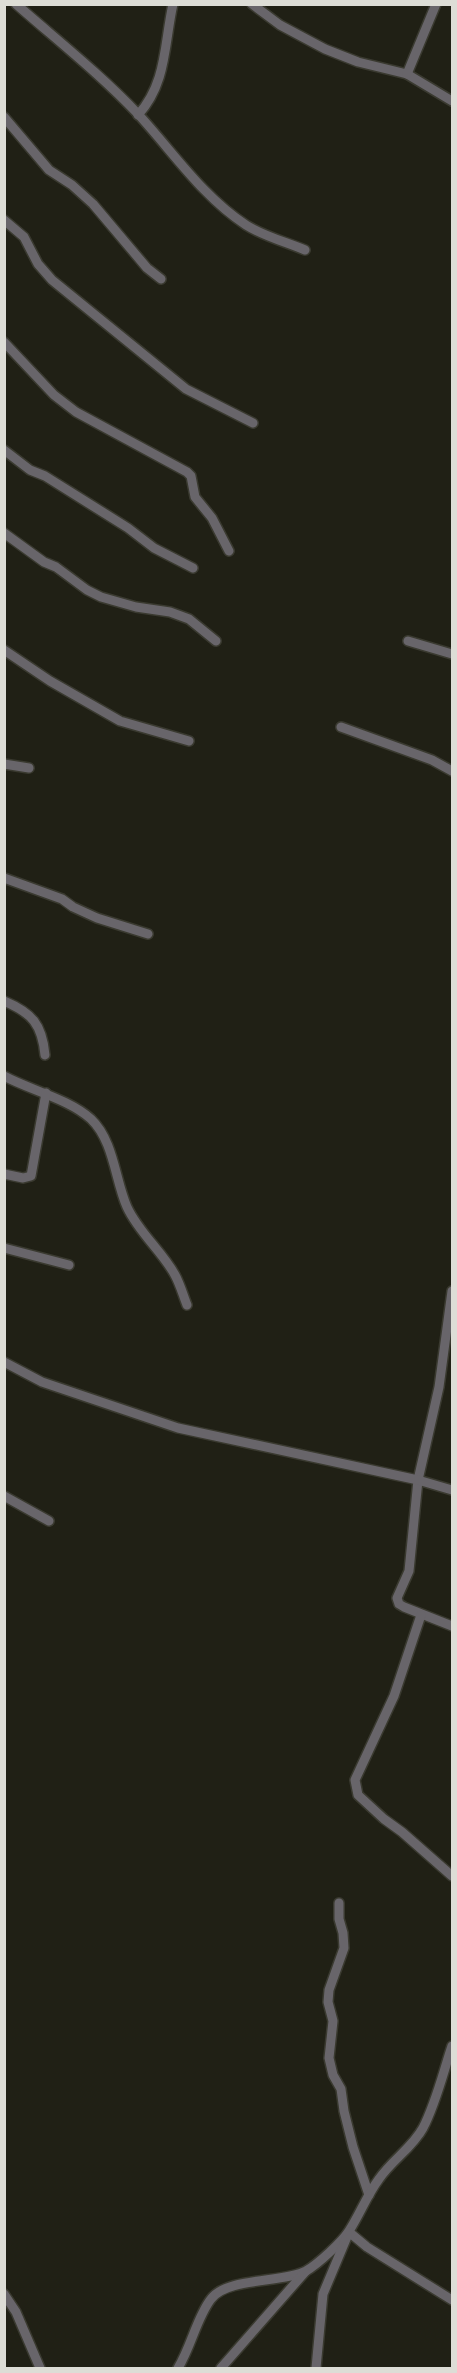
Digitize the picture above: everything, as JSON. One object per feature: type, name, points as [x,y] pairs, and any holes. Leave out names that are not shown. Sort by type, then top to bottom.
[{"type":"street","points":[[16,4],[98,74],[138,115],[198,184],[231,213],[247,225],[305,250]]},
{"type":"street","points":[[138,115],[149,103],[156,90],[164,62],[172,4]]},
{"type":"street","points":[[252,4],[280,25],[326,49],[358,62],[407,74],[453,101]]},
{"type":"street","points":[[407,74],[436,4]]},
{"type":"street","points":[[4,117],[49,170],[72,185],[93,204],[147,268],[161,279]]},
{"type":"street","points":[[4,220],[24,237],[38,264],[52,280],[186,388],[253,423]]},
{"type":"street","points":[[4,342],[54,394],[76,412],[187,472],[191,476],[195,497],[212,518],[229,551]]},
{"type":"street","points":[[4,450],[30,470],[45,476],[128,528],[154,548],[193,568]]},
{"type":"street","points":[[4,532],[44,562],[56,567],[101,597],[136,607],[170,612],[189,619],[216,642]]},
{"type":"street","points":[[408,641],[453,654]]},
{"type":"street","points":[[4,650],[50,681],[120,721],[189,741]]},
{"type":"street","points":[[341,728],[432,760],[453,771]]},
{"type":"street","points":[[4,764],[29,768]]},
{"type":"street","points":[[4,878],[62,898],[73,907],[97,918],[148,934]]},
{"type":"street","points":[[4,1001],[18,1007],[34,1019],[43,1039],[45,1055]]},
{"type":"street","points":[[4,1076],[46,1094],[91,1119],[106,1141],[127,1206],[136,1224],[175,1275],[187,1305]]},
{"type":"street","points":[[4,1174],[23,1178],[31,1176],[46,1094]]},
{"type":"street","points":[[4,1248],[69,1266]]},
{"type":"street","points":[[453,1291],[451,1324],[418,1480],[418,1502],[409,1571],[397,1598],[399,1604],[421,1615],[453,1626]]},
{"type":"street","points":[[4,1362],[42,1382],[178,1428],[418,1480],[453,1490]]},
{"type":"street","points":[[4,1496],[49,1521]]},
{"type":"street","points":[[421,1615],[394,1696],[355,1780],[358,1795],[453,1876]]},
{"type":"street","points":[[339,1903],[344,1948],[329,1990],[328,2002],[333,2021],[329,2058],[333,2075],[341,2090],[353,2146],[369,2195]]},
{"type":"street","points":[[316,2368],[323,2294],[349,2232],[369,2195],[396,2158],[414,2142],[424,2126],[453,2046]]},
{"type":"street","points":[[221,2368],[287,2295],[304,2272],[349,2232]]},
{"type":"street","points":[[349,2232],[367,2247],[453,2300]]},
{"type":"street","points":[[178,2368],[188,2352],[207,2305],[213,2296],[220,2291],[257,2281],[304,2272]]},
{"type":"street","points":[[4,2294],[16,2312],[40,2368]]}]
